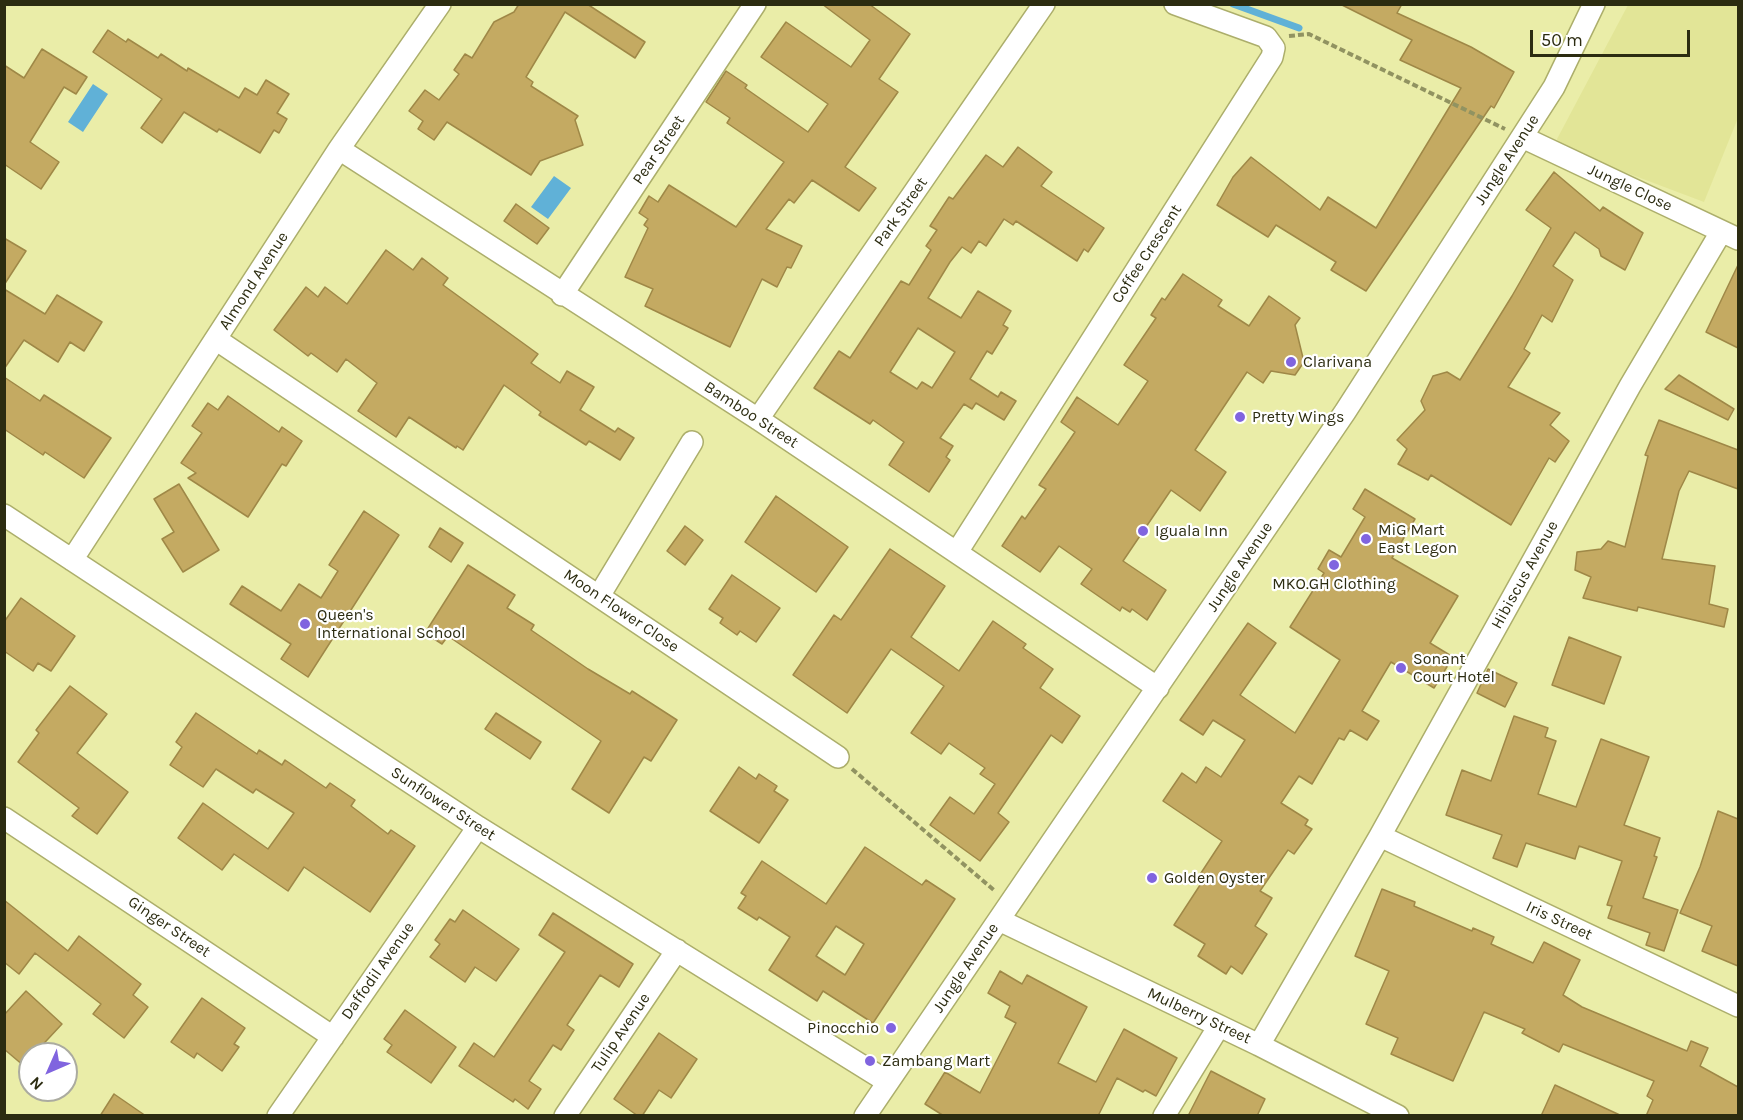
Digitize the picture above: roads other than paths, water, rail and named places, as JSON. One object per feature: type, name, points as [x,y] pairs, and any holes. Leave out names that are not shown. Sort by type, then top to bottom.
[{"type":"street","name":"Almond Avenue","points":[[72,560],[339,149],[440,4]]},
{"type":"street","name":"Pear Street","points":[[562,294],[755,4]]},
{"type":"street","name":"Park Street","points":[[758,418],[1044,4]]},
{"type":"street","name":"Coffee Crescent","points":[[957,552],[1268,64],[1274,48],[1266,37],[1175,4]]},
{"type":"street","name":"Jungle Avenue","points":[[865,1116],[1345,412],[1554,87],[1594,4]]},
{"type":"street","name":"Jungle Close","points":[[1522,137],[1730,235]]},
{"type":"street","name":"Bamboo Street","points":[[339,149],[758,418],[1158,688]]},
{"type":"street","name":"Hibiscus Avenue","points":[[1258,1045],[1380,836],[1630,386],[1730,235]]},
{"type":"street","name":"Moon Flower Close","points":[[217,340],[838,757]]},
{"type":"street","points":[[599,596],[692,442]]},
{"type":"street","name":"Sunflower Street","points":[[4,515],[478,827],[888,1083]]},
{"type":"street","name":"Ginger Street","points":[[4,818],[333,1037]]},
{"type":"street","name":"Daffodil Avenue","points":[[278,1116],[478,827]]},
{"type":"street","name":"Iris Street","points":[[1380,836],[1738,1006]]},
{"type":"street","name":"Mulberry Street","points":[[1004,911],[1219,1026],[1398,1116]]},
{"type":"street","name":"Tulip Avenue","points":[[565,1116],[676,950]]},
{"type":"street","points":[[1164,1116],[1219,1026]]},
{"type":"water","points":[[93,84],[108,94],[83,132],[68,122]]},
{"type":"water","points":[[554,176],[571,188],[548,219],[531,207]]},
{"type":"waterway","points":[[1233,4],[1299,28]]},
{"type":"place","name":"Clarivana","points":[[1291,362]]},
{"type":"place","name":"Pretty Wings","points":[[1240,417]]},
{"type":"place","name":"Iguala Inn","points":[[1143,531]]},
{"type":"place","name":"MiG Mart East Legon","points":[[1366,539]]},
{"type":"place","name":"MKO.GH Clothing","points":[[1334,565]]},
{"type":"place","name":"Queen's International School","points":[[305,624]]},
{"type":"place","name":"Sonant Court Hotel","points":[[1401,668]]},
{"type":"place","name":"Golden Oyster","points":[[1152,878]]},
{"type":"place","name":"Pinocchio","points":[[891,1028]]},
{"type":"place","name":"Zambang Mart","points":[[870,1061]]}]
